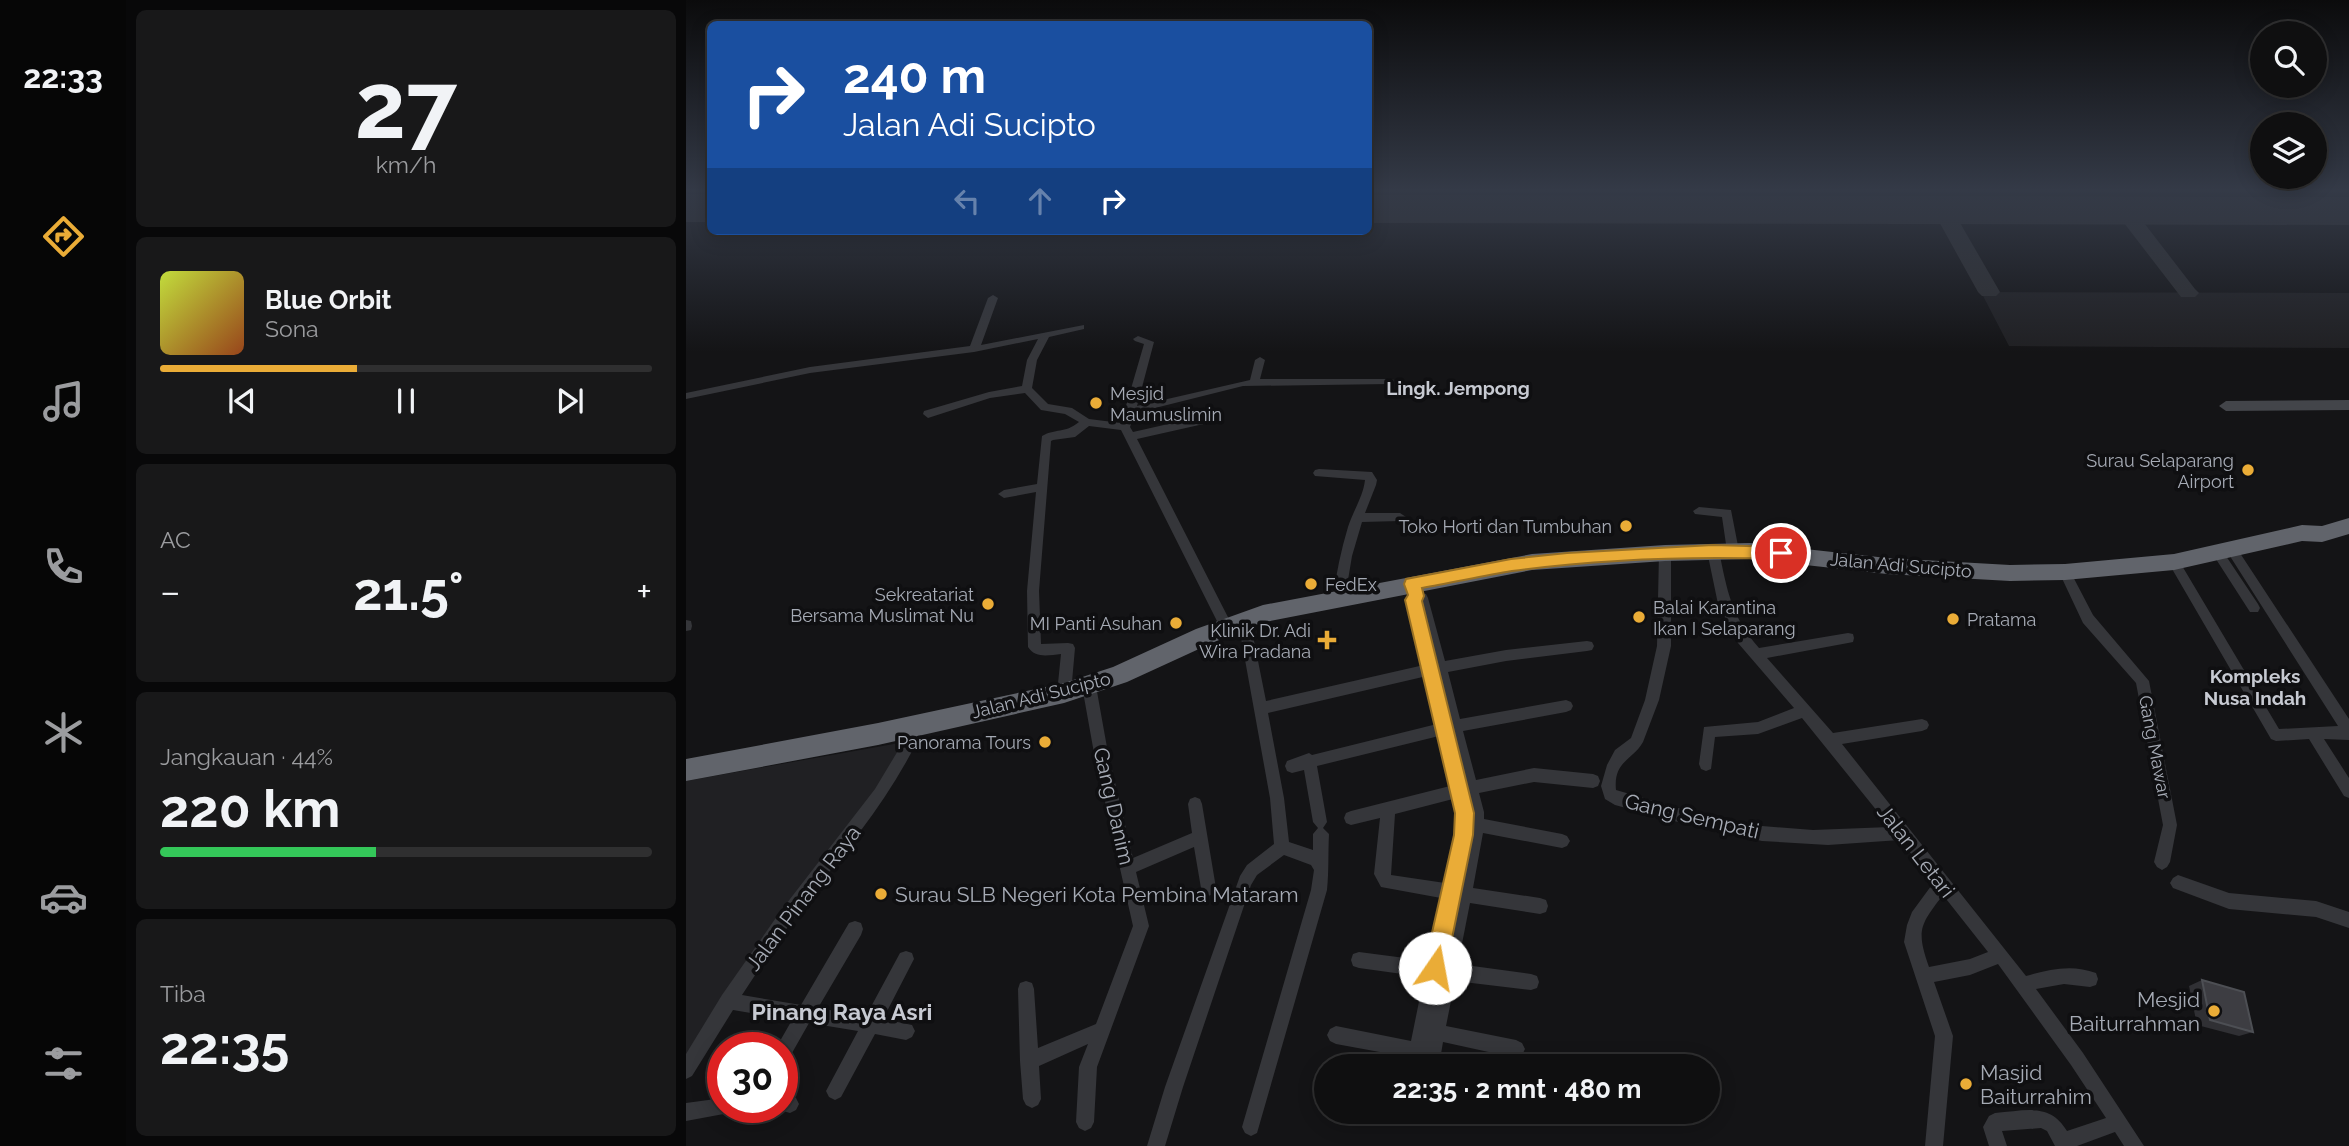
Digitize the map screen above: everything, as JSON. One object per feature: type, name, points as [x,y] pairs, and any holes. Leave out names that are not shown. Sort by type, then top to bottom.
[{"type":"highway","name":"Jalan Adi Sucipto","points":[[2302,533],[2311,524],[2349,514]]},
{"type":"highway","name":"Jalan Adi Sucipto","points":[[686,770],[913,737],[1064,692],[1090,693],[1236,624],[1263,614],[1414,591],[1532,562],[1666,563],[1781,553],[1895,567],[2010,573],[2065,572],[2177,567],[2302,533],[2322,534],[2349,526]]},
{"type":"street","points":[[974,349],[993,298]]},
{"type":"street","points":[[686,396],[810,370],[957,356],[974,349],[1082,327]]},
{"type":"street","points":[[1027,389],[1034,355],[1045,336]]},
{"type":"street","points":[[1138,339],[1149,342],[1127,432],[1236,624],[1277,798],[1282,847]]},
{"type":"street","points":[[1254,382],[1260,360]]},
{"type":"street","points":[[1130,411],[1228,385],[1254,382],[1389,381]]},
{"type":"street","points":[[928,414],[989,395],[1027,389]]},
{"type":"street","points":[[1027,389],[1045,407],[1068,411],[1087,422],[1127,432],[1208,419]]},
{"type":"street","points":[[2226,406],[2349,405]]},
{"type":"street","points":[[1064,692],[1068,648],[1040,650],[1035,647],[1033,591],[1041,487],[1046,439],[1071,434],[1087,422]]},
{"type":"street","points":[[1319,473],[1370,477],[1370,492],[1357,518],[1346,555],[1341,604]]},
{"type":"street","points":[[1003,494],[1041,487]]},
{"type":"street","name":"Jalan Letari","points":[[1699,511],[1727,513],[1719,558],[1730,617],[1756,654],[1830,740],[2001,956],[2135,1146]]},
{"type":"street","points":[[1357,518],[1400,517]]},
{"type":"street","points":[[2225,552],[2254,608]]},
{"type":"street","points":[[2225,552],[2349,733]]},
{"type":"street","name":"Gang Sempati","points":[[1666,563],[1664,646],[1651,706],[1636,742],[1620,755],[1614,765],[1608,786],[1609,794],[1615,798],[1713,825],[1753,832],[1815,838],[1902,833]]},
{"type":"street","points":[[2177,567],[2274,732],[2314,735],[2349,733]]},
{"type":"street","name":"Gang Mawar","points":[[2065,572],[2088,619],[2142,681],[2170,825],[2162,862]]},
{"type":"street","points":[[1414,591],[1413,600],[1436,669],[1477,825],[1458,894],[1424,1054]]},
{"type":"street","points":[[1756,654],[1848,638]]},
{"type":"street","points":[[1266,706],[1436,669],[1558,648],[1587,646]]},
{"type":"street","name":"Gang Danim","points":[[1090,693],[1141,926],[1101,1030]]},
{"type":"street","points":[[1292,766],[1450,728],[1566,706]]},
{"type":"street","points":[[1706,764],[1709,731],[1758,728],[1804,711]]},
{"type":"street","points":[[1830,740],[1922,725]]},
{"type":"street","points":[[2314,735],[2349,791]]},
{"type":"street","name":"Jalan Pinang Raya","points":[[686,1070],[728,1001],[803,894],[855,831],[888,783],[913,737]]},
{"type":"street","points":[[1251,1128],[1319,890],[1322,868],[1321,828],[1309,760]]},
{"type":"street","points":[[1351,818],[1534,775],[1592,781]]},
{"type":"street","points":[[1458,894],[1466,789]]},
{"type":"street","points":[[1195,804],[1208,888]]},
{"type":"street","points":[[1388,808],[1384,880],[1540,906]]},
{"type":"street","points":[[1477,825],[1562,841]]},
{"type":"street","points":[[1129,867],[1200,837]]},
{"type":"street","points":[[1282,847],[1320,862]]},
{"type":"street","points":[[1156,1146],[1245,881],[1252,870],[1282,847]]},
{"type":"street","points":[[2178,883],[2229,901],[2316,909],[2349,920]]},
{"type":"street","points":[[1934,1146],[1944,1036],[1912,942],[1912,929],[1916,918],[1942,884]]},
{"type":"street","points":[[795,1032],[855,929]]},
{"type":"street","points":[[1925,976],[1970,967],[2001,956]]},
{"type":"street","points":[[835,1091],[906,958]]},
{"type":"street","points":[[1359,960],[1531,982]]},
{"type":"street","points":[[1425,1054],[1436,1032],[1442,969]]},
{"type":"street","points":[[2022,985],[2058,975],[2072,974],[2090,979]]},
{"type":"street","points":[[1026,989],[1032,1099]]},
{"type":"street","points":[[728,1001],[906,1031]]},
{"type":"street","points":[[1029,1061],[1101,1030]]},
{"type":"street","points":[[1085,1122],[1088,1067],[1101,1030]]},
{"type":"street","points":[[1436,1032],[1516,1049]]},
{"type":"street","points":[[1336,1035],[1405,1054]]},
{"type":"street","points":[[686,1112],[707,1109]]},
{"type":"street","points":[[1998,1146],[1992,1127],[1997,1121],[2043,1119],[2053,1125],[2064,1144],[2119,1122]]},
{"type":"shaded area","points":[[1981,292],[2349,293],[2349,348],[2009,346]]},
{"type":"shaded area","points":[[905,742],[893,776],[791,906],[714,1032],[707,1032],[707,1043],[686,1077],[686,781]]},
{"type":"building","points":[[2202,980],[2244,992],[2253,1032],[2210,1020]]},
{"type":"taxiway","points":[[1962,244],[1989,292]]},
{"type":"taxiway","points":[[2151,244],[2188,293]]},
{"type":"place","name":"Mesjid Maumuslimin","points":[[1096,403]]},
{"type":"place","name":"Surau Selaparang Airport","points":[[2248,470]]},
{"type":"place","name":"Toko Horti dan Tumbuhan","points":[[1626,526]]},
{"type":"place","name":"FedEx","points":[[1311,584]]},
{"type":"place","name":"Sekreatariat Bersama Muslimat Nu","points":[[988,604]]},
{"type":"place","name":"Balai Karantina Ikan I Selaparang","points":[[1639,617]]},
{"type":"place","name":"Pratama","points":[[1953,619]]},
{"type":"place","name":"MI Panti Asuhan","points":[[1176,623]]},
{"type":"place","name":"Klinik Dr. Adi Wira Pradana","points":[[1327,640]]},
{"type":"place","name":"Panorama Tours","points":[[1045,742]]},
{"type":"place","name":"Surau SLB Negeri Kota Pembina Mataram","points":[[881,894]]},
{"type":"place","name":"Mesjid Baiturrahman","points":[[2214,1011]]},
{"type":"place","name":"Masjid Baiturrahim","points":[[1966,1084]]},
{"type":"district","name":"Lingk. Jempong","points":[[1458,388]]},
{"type":"district","name":"Kompleks Nusa Indah","points":[[2255,687]]},
{"type":"district","name":"Pinang Raya Asri","points":[[842,1011]]},
{"type":"route","points":[[1435,968],[1464,835],[1465,813],[1413,600],[1416,596],[1412,584],[1511,565],[1567,559],[1713,551],[1781,553]]}]
